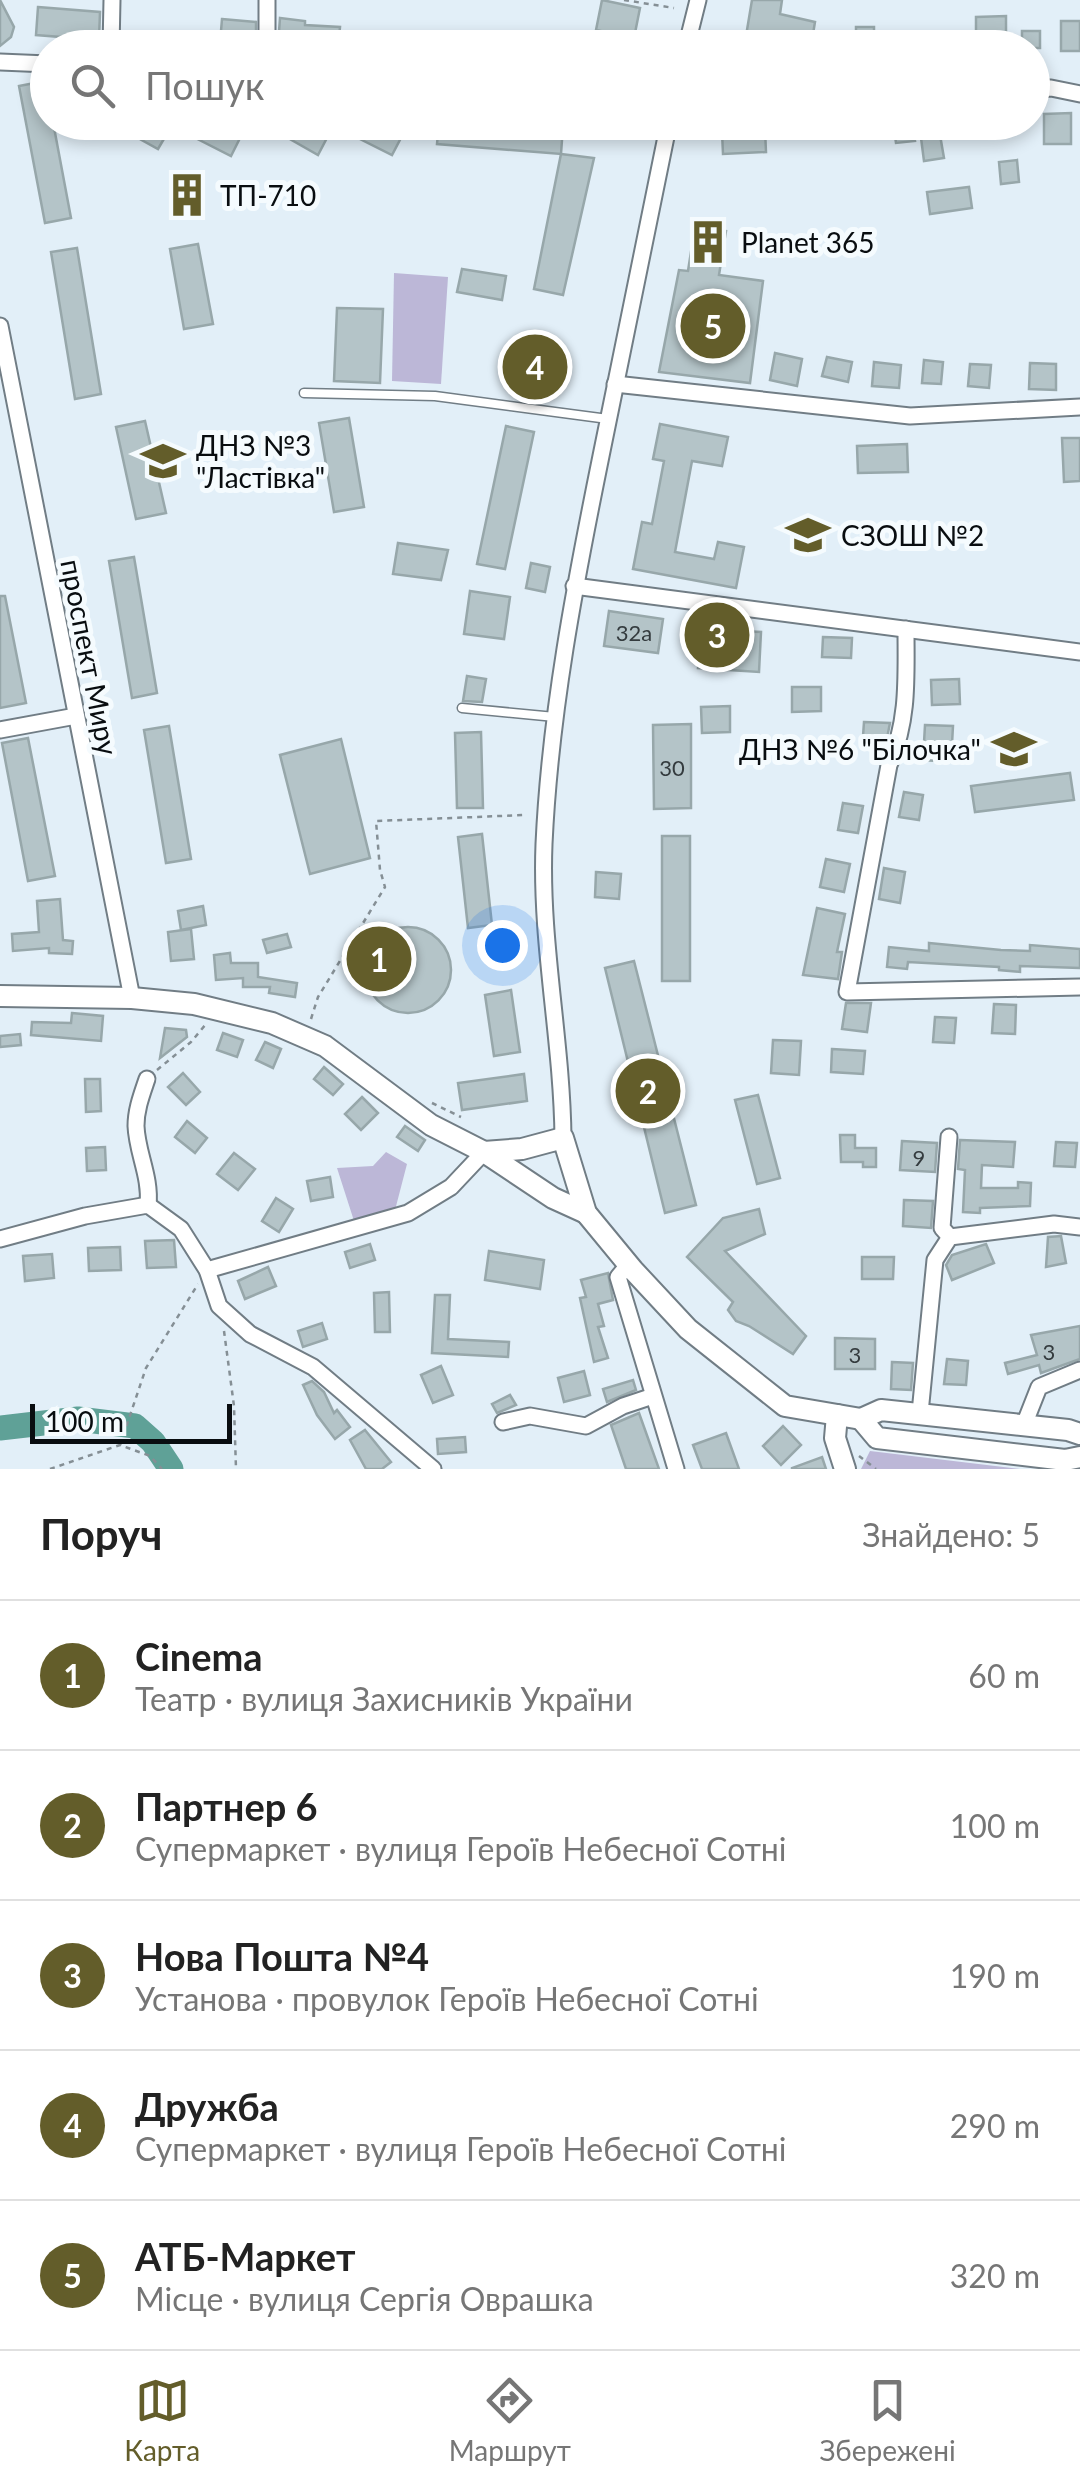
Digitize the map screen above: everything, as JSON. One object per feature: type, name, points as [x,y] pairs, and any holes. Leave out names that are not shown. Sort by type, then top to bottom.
[{"type":"main road","points":[[0,996],[132,998],[194,1004],[272,1023],[325,1046],[431,1125],[484,1152],[553,1198],[586,1212]]},
{"type":"main road","points":[[484,1152],[522,1149],[563,1138],[586,1212],[628,1265],[688,1329],[784,1406],[860,1419],[880,1410],[920,1413],[1080,1434]]},
{"type":"main road","points":[[836,1415],[836,1438],[850,1460]]},
{"type":"main road","points":[[860,1419],[877,1438],[1066,1460],[1080,1456]]},
{"type":"street","points":[[111,30],[112,0]]},
{"type":"street","points":[[267,0],[267,30]]},
{"type":"street","points":[[690,30],[698,0]]},
{"type":"street","points":[[0,62],[30,63]]},
{"type":"street","points":[[1050,88],[1080,94]]},
{"type":"street","points":[[563,1138],[562,1077],[543,917],[547,790],[574,586],[665,140]]},
{"type":"street","name":"проспект Миру","points":[[0,326],[132,998]]},
{"type":"street","points":[[616,384],[910,416],[1080,407]]},
{"type":"street","points":[[574,586],[1080,652]]},
{"type":"street","points":[[906,629],[906,708],[899,742],[889,764],[847,992],[1080,987]]},
{"type":"street","points":[[0,730],[76,716]]},
{"type":"street","points":[[147,1079],[136,1124],[150,1189],[148,1205]]},
{"type":"street","points":[[949,1137],[942,1228],[950,1237]]},
{"type":"street","points":[[207,1270],[408,1213],[451,1186],[484,1152]]},
{"type":"street","points":[[0,1239],[85,1216],[148,1205],[182,1229],[207,1270],[219,1306],[250,1334],[313,1367],[434,1469]]},
{"type":"street","points":[[920,1413],[935,1260],[950,1237],[1054,1224],[1080,1227]]},
{"type":"street","points":[[628,1265],[618,1277],[676,1469]]},
{"type":"street","points":[[1024,1425],[1040,1387],[1080,1370]]},
{"type":"street","points":[[503,1422],[530,1416],[586,1426],[623,1406],[653,1396]]},
{"type":"lane","points":[[304,393],[434,396],[608,419]]},
{"type":"lane","points":[[462,708],[555,717]]},
{"type":"path","points":[[624,0],[674,8]]},
{"type":"path","points":[[310,1025],[318,997],[385,887],[376,822],[525,815]]},
{"type":"path","points":[[169,1059],[191,1042],[210,1019]]},
{"type":"path","points":[[432,1103],[461,1117]]},
{"type":"path","points":[[120,1445],[146,1368],[207,1270]]},
{"type":"path","points":[[219,1306],[234,1406],[236,1469]]},
{"type":"path","points":[[50,1469],[120,1445],[150,1456],[162,1469]]},
{"type":"path","points":[[850,1460],[876,1469]]},
{"type":"shaded area","points":[[394,273],[448,277],[441,384],[392,381]]},
{"type":"shaded area","points":[[386,1152],[407,1164],[394,1214],[355,1224],[337,1168],[373,1166]]},
{"type":"shaded area","points":[[870,1451],[1020,1469],[861,1469]]},
{"type":"building","points":[[0,0],[14,27],[11,37],[0,46]]},
{"type":"building","points":[[602,0],[640,8],[636,30],[596,30]]},
{"type":"building","points":[[752,0],[782,0],[780,14],[815,22],[814,30],[747,30]]},
{"type":"building","points":[[38,7],[100,12],[99,30],[36,30]]},
{"type":"building","points":[[1006,16],[1006,30],[976,30],[976,17]]},
{"type":"building","points":[[280,18],[305,21],[305,25],[340,27],[340,30],[279,30]]},
{"type":"building","points":[[222,19],[256,22],[256,30],[221,30]]},
{"type":"building","points":[[1061,21],[1080,21],[1080,51],[1061,51]]},
{"type":"building","points":[[30,84],[30,140],[56,140],[71,218],[45,223],[19,86]]},
{"type":"building","points":[[1071,113],[1071,144],[1044,144],[1044,140],[1050,140],[1050,114]]},
{"type":"building","points":[[142,140],[163,140],[158,149]]},
{"type":"building","points":[[199,140],[239,140],[231,156]]},
{"type":"building","points":[[292,140],[326,140],[318,155]]},
{"type":"building","points":[[362,140],[400,140],[392,155]]},
{"type":"building","points":[[437,140],[562,140],[561,154],[437,144]]},
{"type":"building","points":[[722,140],[765,140],[766,152],[723,154]]},
{"type":"building","points":[[921,140],[941,140],[944,158],[924,161]]},
{"type":"building","points":[[561,154],[594,158],[563,295],[534,289]]},
{"type":"building","points":[[1017,160],[1019,182],[1001,184],[999,162]]},
{"type":"building","name":"ТП-710","points":[[193,185],[197,203],[181,206],[177,188]]},
{"type":"building","points":[[969,187],[972,208],[930,214],[927,192]]},
{"type":"building","points":[[695,226],[726,231],[719,275],[763,281],[750,383],[659,372],[679,270],[688,271]]},
{"type":"building","points":[[198,244],[213,324],[184,329],[170,249]]},
{"type":"building","points":[[77,248],[101,394],[75,399],[51,252]]},
{"type":"building","points":[[462,269],[506,276],[502,300],[457,292]]},
{"type":"building","points":[[337,308],[383,309],[380,383],[334,381]]},
{"type":"building","points":[[515,338],[564,347],[555,396],[506,387]]},
{"type":"building","points":[[775,353],[802,359],[797,386],[770,380]]},
{"type":"building","points":[[827,357],[852,362],[848,382],[822,376]]},
{"type":"building","points":[[924,360],[943,362],[941,384],[922,383]]},
{"type":"building","points":[[874,362],[901,365],[899,388],[872,386]]},
{"type":"building","points":[[1030,363],[1056,364],[1056,390],[1029,389]]},
{"type":"building","points":[[970,364],[991,365],[989,388],[968,386]]},
{"type":"building","points":[[349,418],[364,507],[334,512],[319,423]]},
{"type":"building","points":[[145,421],[166,513],[136,519],[116,427]]},
{"type":"building","points":[[660,424],[728,437],[722,466],[692,461],[675,552],[714,559],[718,542],[744,547],[736,588],[633,569],[642,522],[652,524],[664,461],[653,459]]},
{"type":"building","points":[[506,426],[534,432],[505,569],[477,564]]},
{"type":"building","points":[[1062,438],[1080,438],[1080,481],[1064,482]]},
{"type":"building","points":[[907,444],[908,472],[858,473],[857,446]]},
{"type":"building","points":[[398,543],[448,550],[441,580],[393,574]]},
{"type":"building","points":[[134,557],[157,693],[132,698],[109,561]]},
{"type":"building","points":[[531,563],[550,567],[545,592],[526,588]]},
{"type":"building","points":[[470,591],[510,597],[504,639],[464,634]]},
{"type":"building","points":[[0,596],[5,596],[26,703],[0,708]]},
{"type":"building","points":[[609,611],[663,619],[658,653],[604,646]]},
{"type":"building","points":[[701,629],[761,632],[759,672],[698,668]]},
{"type":"building","points":[[823,637],[852,638],[851,658],[822,657]]},
{"type":"building","points":[[467,676],[486,679],[482,702],[463,701]]},
{"type":"building","points":[[959,679],[960,704],[932,705],[931,680]]},
{"type":"building","points":[[792,687],[821,687],[821,711],[792,712]]},
{"type":"building","points":[[730,706],[730,732],[702,733],[701,707]]},
{"type":"building","points":[[864,722],[890,723],[887,738],[863,736]]},
{"type":"building","points":[[691,724],[691,808],[654,809],[653,725]]},
{"type":"building","points":[[925,725],[953,726],[951,762],[923,760]]},
{"type":"building","points":[[169,726],[191,859],[166,863],[144,730]]},
{"type":"building","points":[[481,732],[483,808],[457,808],[455,733]]},
{"type":"building","points":[[28,738],[55,876],[28,881],[2,743]]},
{"type":"building","points":[[341,739],[370,858],[310,874],[280,755]]},
{"type":"building","points":[[1070,773],[1074,800],[975,812],[971,786]]},
{"type":"building","points":[[904,792],[923,795],[919,820],[899,817]]},
{"type":"building","points":[[843,803],[863,806],[858,833],[838,830]]},
{"type":"building","points":[[482,834],[492,925],[468,928],[458,837]]},
{"type":"building","points":[[662,836],[690,836],[690,981],[662,981]]},
{"type":"building","points":[[826,859],[850,864],[844,892],[820,887]]},
{"type":"building","points":[[884,868],[905,872],[900,903],[879,899]]},
{"type":"building","points":[[596,872],[621,874],[619,899],[595,897]]},
{"type":"building","points":[[60,899],[63,940],[73,941],[72,954],[49,953],[49,948],[13,951],[12,934],[39,932],[37,901]]},
{"type":"building","points":[[203,906],[206,925],[181,930],[178,911]]},
{"type":"building","points":[[817,908],[845,914],[837,952],[842,952],[838,979],[803,975]]},
{"type":"building","points":[[408,927],[432,934],[444,946],[451,970],[444,994],[432,1006],[408,1013],[384,1006],[372,994],[365,970],[372,946],[384,934]]},
{"type":"building","points":[[191,929],[194,959],[171,961],[168,932]]},
{"type":"building","points":[[287,934],[291,947],[267,953],[263,940]]},
{"type":"building","points":[[929,943],[1001,950],[1030,951],[1030,945],[1080,949],[1080,968],[1020,966],[1020,972],[999,967],[908,962],[907,969],[887,967],[889,947],[929,951]]},
{"type":"building","points":[[230,953],[231,963],[258,963],[258,977],[297,983],[295,997],[269,993],[270,987],[243,987],[243,978],[216,980],[214,955]]},
{"type":"building","points":[[634,961],[696,1205],[665,1213],[605,968]]},
{"type":"building","points":[[511,990],[520,1052],[494,1056],[485,995]]},
{"type":"building","points":[[846,1003],[871,1003],[867,1032],[842,1029]]},
{"type":"building","points":[[994,1004],[1016,1005],[1015,1034],[992,1033]]},
{"type":"building","points":[[72,1013],[103,1016],[101,1041],[31,1035],[32,1022],[71,1023]]},
{"type":"building","points":[[935,1017],[956,1018],[954,1043],[933,1042]]},
{"type":"building","points":[[165,1028],[186,1030],[187,1037],[160,1058]]},
{"type":"building","points":[[223,1033],[243,1040],[237,1057],[217,1050]]},
{"type":"building","points":[[20,1034],[21,1045],[0,1047],[0,1036]]},
{"type":"building","points":[[773,1040],[801,1041],[799,1075],[771,1073]]},
{"type":"building","points":[[265,1042],[281,1049],[273,1068],[256,1060]]},
{"type":"building","points":[[832,1049],[865,1051],[863,1074],[831,1072]]},
{"type":"building","points":[[324,1067],[343,1084],[333,1095],[314,1079]]},
{"type":"building","points":[[183,1073],[200,1092],[186,1105],[168,1087]]},
{"type":"building","points":[[524,1074],[527,1101],[462,1110],[458,1083]]},
{"type":"building","points":[[85,1079],[100,1079],[101,1111],[86,1112]]},
{"type":"building","points":[[758,1095],[780,1178],[757,1184],[735,1100]]},
{"type":"building","points":[[362,1097],[378,1113],[361,1130],[345,1114]]},
{"type":"building","points":[[187,1121],[207,1138],[195,1153],[175,1137]]},
{"type":"building","points":[[405,1126],[425,1140],[418,1151],[397,1137]]},
{"type":"building","points":[[840,1135],[855,1135],[855,1148],[876,1148],[876,1167],[863,1167],[863,1162],[841,1162]]},
{"type":"building","points":[[960,1140],[1015,1142],[1013,1167],[982,1165],[981,1188],[1018,1188],[1018,1182],[1031,1183],[1030,1206],[963,1212],[965,1170],[958,1169]]},
{"type":"building","points":[[902,1141],[937,1143],[935,1172],[900,1170]]},
{"type":"building","points":[[1056,1142],[1077,1143],[1075,1167],[1054,1166]]},
{"type":"building","points":[[105,1147],[106,1170],[87,1171],[86,1148]]},
{"type":"building","points":[[234,1153],[255,1169],[238,1190],[217,1174]]},
{"type":"building","points":[[330,1177],[333,1197],[311,1201],[307,1181]]},
{"type":"building","points":[[276,1198],[293,1209],[279,1232],[262,1221]]},
{"type":"building","points":[[904,1200],[933,1201],[931,1228],[903,1226]]},
{"type":"building","points":[[759,1209],[765,1234],[725,1251],[806,1336],[793,1354],[736,1321],[728,1310],[733,1302],[687,1257],[723,1218]]},
{"type":"building","points":[[1061,1236],[1066,1263],[1046,1267],[1048,1237]]},
{"type":"building","points":[[174,1240],[176,1267],[147,1268],[145,1241]]},
{"type":"building","points":[[370,1244],[375,1260],[350,1268],[345,1252]]},
{"type":"building","points":[[986,1244],[994,1263],[952,1280],[946,1265],[952,1255]]},
{"type":"building","points":[[120,1247],[121,1270],[89,1271],[88,1248]]},
{"type":"building","points":[[489,1251],[544,1260],[540,1289],[485,1280]]},
{"type":"building","points":[[52,1254],[54,1278],[25,1281],[23,1256]]},
{"type":"building","points":[[862,1257],[894,1257],[893,1279],[862,1279]]},
{"type":"building","points":[[268,1267],[276,1286],[245,1299],[238,1281]]},
{"type":"building","points":[[608,1273],[613,1300],[598,1304],[604,1326],[598,1327],[608,1358],[594,1362],[580,1298],[586,1297],[581,1280]]},
{"type":"building","points":[[389,1292],[390,1332],[375,1332],[374,1293]]},
{"type":"building","points":[[435,1295],[450,1295],[448,1339],[509,1342],[508,1357],[432,1353]]},
{"type":"building","points":[[322,1323],[327,1339],[303,1347],[298,1331]]},
{"type":"building","points":[[1080,1326],[1080,1359],[1041,1373],[1039,1365],[1008,1374],[1005,1363],[1037,1355],[1031,1335]]},
{"type":"building","points":[[835,1338],[875,1339],[875,1369],[835,1369]]},
{"type":"building","points":[[947,1359],[968,1361],[966,1385],[944,1384]]},
{"type":"building","points":[[892,1362],[913,1363],[911,1390],[891,1389]]},
{"type":"building","points":[[441,1366],[453,1395],[433,1403],[421,1375]]},
{"type":"building","points":[[584,1371],[590,1395],[564,1402],[558,1378]]},
{"type":"building","points":[[633,1380],[636,1390],[607,1402],[603,1389]]},
{"type":"building","points":[[312,1381],[324,1392],[334,1413],[337,1410],[350,1427],[335,1439],[317,1415],[303,1385]]},
{"type":"building","points":[[510,1395],[516,1405],[497,1413],[492,1404]]},
{"type":"building","points":[[639,1413],[659,1469],[626,1469],[611,1425]]},
{"type":"building","points":[[783,1426],[801,1445],[781,1465],[763,1446]]},
{"type":"building","points":[[365,1430],[391,1462],[382,1469],[366,1469],[350,1440]]},
{"type":"building","points":[[726,1433],[739,1469],[702,1469],[693,1445]]},
{"type":"building","points":[[465,1437],[466,1452],[438,1454],[437,1439]]},
{"type":"building","points":[[822,1457],[826,1469],[792,1469],[792,1468]]},
{"type":"waterway","points":[[0,1428],[78,1419],[135,1426],[153,1442],[171,1469]]},
{"type":"place","name":"ТП-710","points":[[187,195]]},
{"type":"place","name":"Planet 365","points":[[708,242]]},
{"type":"place","name":"АТБ-Маркет","points":[[713,326]]},
{"type":"place","name":"Дружба","points":[[535,367]]},
{"type":"place","name":"ДНЗ №3 \"Ластівка\"","points":[[163,461]]},
{"type":"place","name":"СЗОШ №2","points":[[808,535]]},
{"type":"place","name":"Нова Пошта №4","points":[[717,635]]},
{"type":"place","name":"ДНЗ №6 \"Білочка\"","points":[[1014,749]]},
{"type":"place","name":"Cinema","points":[[379,959]]},
{"type":"place","name":"Партнер 6","points":[[648,1091]]}]
